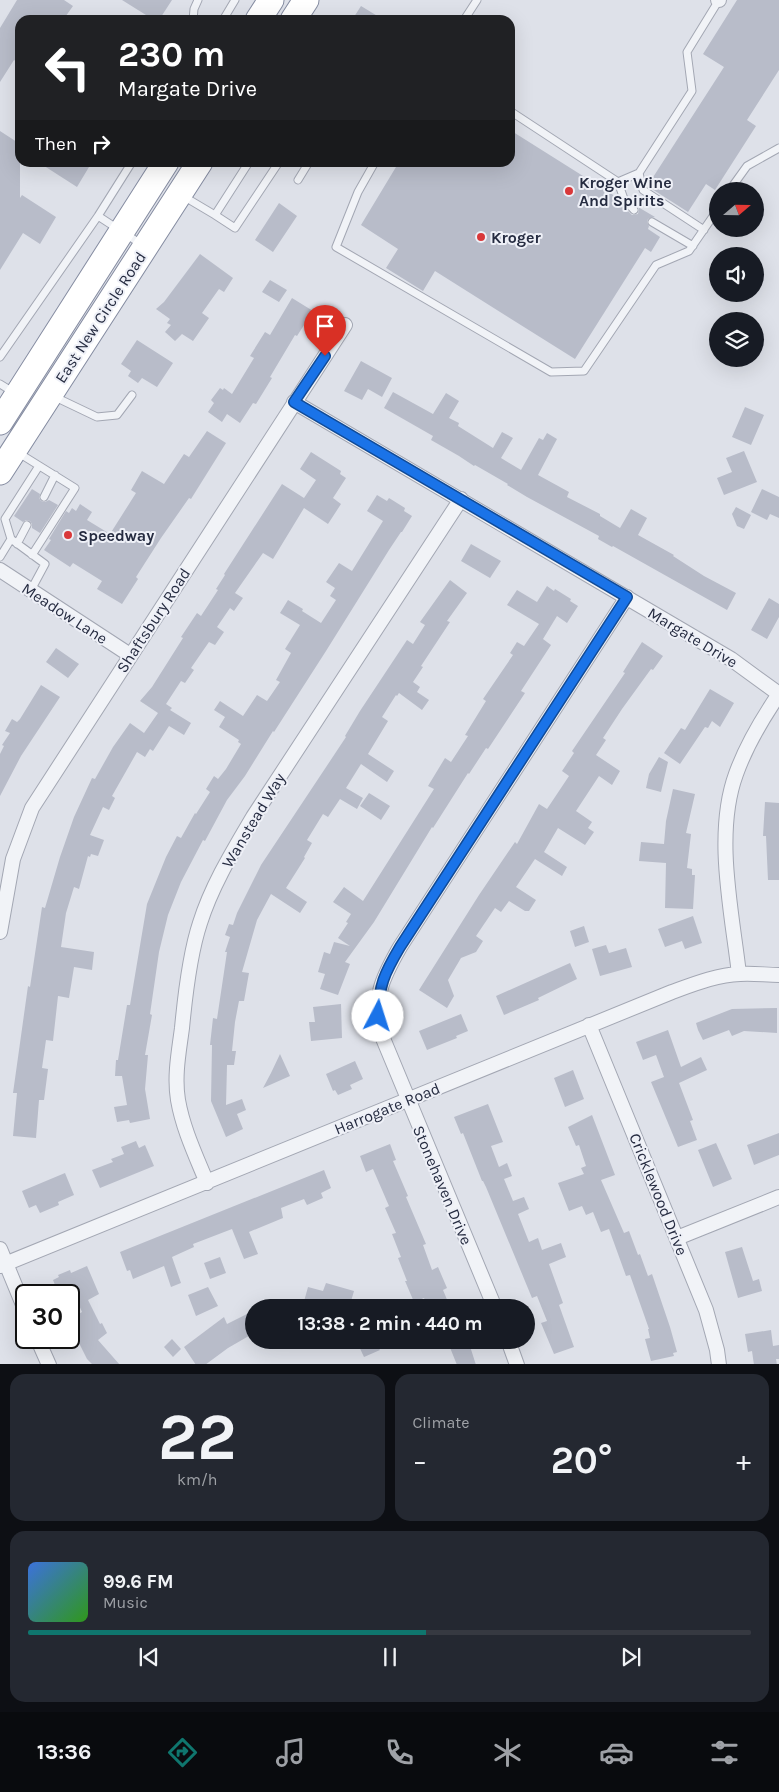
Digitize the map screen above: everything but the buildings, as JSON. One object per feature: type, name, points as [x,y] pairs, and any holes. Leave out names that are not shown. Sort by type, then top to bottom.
[{"type":"highway","points":[[261,15],[271,0]]},
{"type":"highway","points":[[296,15],[306,0]]},
{"type":"highway","name":"East New Circle Road","points":[[0,422],[9,390],[122,232],[163,167]]},
{"type":"highway","name":"East New Circle Road","points":[[0,472],[197,167]]},
{"type":"street","name":"Shaftsbury Road","points":[[0,932],[13,859],[32,808],[345,325]]},
{"type":"street","name":"Margate Drive","points":[[294,402],[731,659],[779,694]]},
{"type":"street","name":"Wanstead Way","points":[[206,1183],[186,1130],[178,1098],[177,1066],[190,968],[199,924],[228,859],[253,817],[461,499]]},
{"type":"street","name":"Meadow Lane","points":[[0,570],[130,655]]},
{"type":"street","name":"Stonehaven Drive","points":[[491,1299],[382,1036],[378,1016],[379,994],[385,972],[405,939],[627,597]]},
{"type":"street","points":[[739,974],[726,862],[725,829],[735,776],[747,746],[779,694]]},
{"type":"street","name":"Harrogate Road","points":[[3,1265],[700,981],[739,974],[779,975]]},
{"type":"street","name":"Cricklewood Drive","points":[[589,1025],[706,1310],[719,1364]]},
{"type":"street","points":[[677,1238],[779,1197]]},
{"type":"street","points":[[0,1249],[3,1265],[15,1290]]},
{"type":"street","points":[[42,1349],[49,1364]]},
{"type":"street","points":[[511,1349],[517,1364]]},
{"type":"lane","points":[[194,15],[194,9],[198,0]]},
{"type":"lane","points":[[226,15],[236,0]]},
{"type":"lane","points":[[467,15],[477,0]]},
{"type":"lane","points":[[618,182],[639,173],[692,91],[687,52],[718,0]]},
{"type":"lane","points":[[515,114],[618,182],[624,199],[634,210]]},
{"type":"lane","points":[[736,182],[747,166],[779,148]]},
{"type":"lane","points":[[0,357],[98,216],[129,167]]},
{"type":"lane","points":[[215,215],[246,167]]},
{"type":"lane","points":[[180,195],[235,228],[276,167]]},
{"type":"lane","points":[[298,180],[306,167]]},
{"type":"lane","points":[[373,167],[358,192],[336,247],[551,372],[584,371],[656,265],[689,251],[709,222]]},
{"type":"lane","points":[[639,173],[643,190],[704,230]]},
{"type":"lane","points":[[98,216],[146,247]]},
{"type":"lane","points":[[652,222],[693,246]]},
{"type":"lane","points":[[50,395],[98,417],[117,415],[132,395]]},
{"type":"lane","points":[[14,450],[75,488],[53,519],[32,555]]},
{"type":"lane","points":[[31,590],[44,564],[14,541],[2,518],[21,499],[39,466]]},
{"type":"lane","points":[[44,497],[55,476]]},
{"type":"lane","points":[[0,558],[27,525]]},
{"type":"place","name":"Kroger Wine And Spirits","points":[[569,191]]},
{"type":"place","name":"Kroger","points":[[481,237]]},
{"type":"place","name":"Speedway","points":[[68,535]]},
{"type":"route","points":[[325,356],[294,402],[627,597],[385,972],[379,994],[378,1016]]}]
